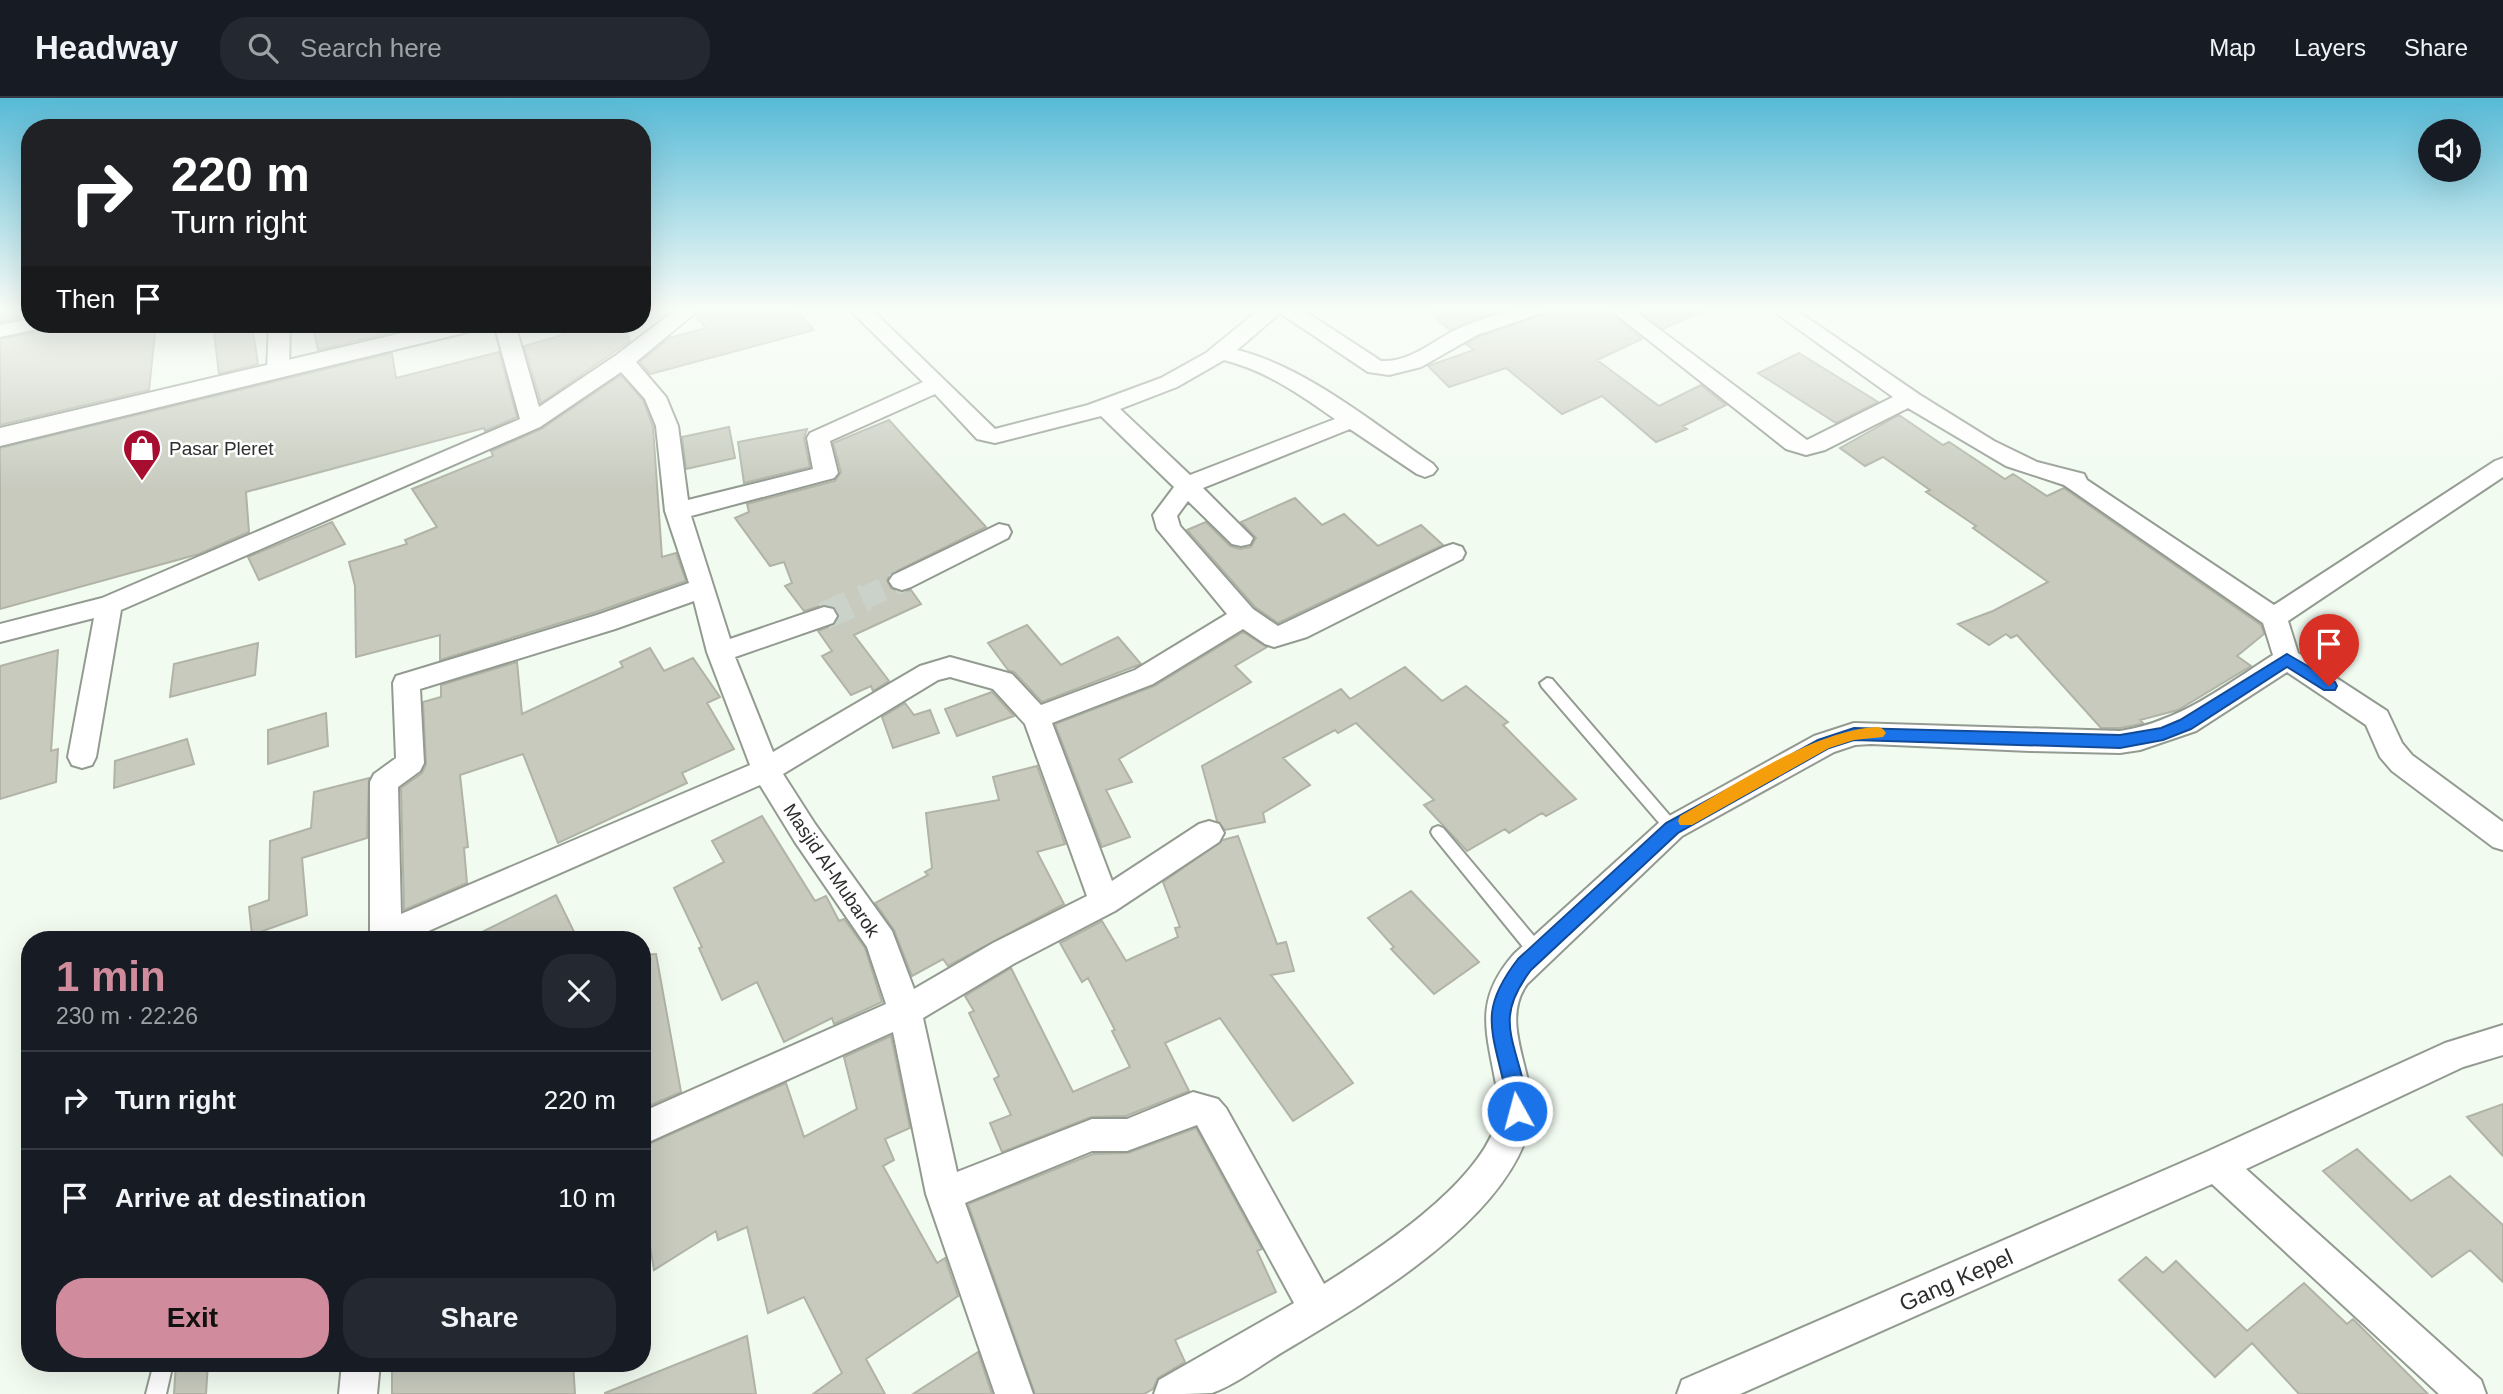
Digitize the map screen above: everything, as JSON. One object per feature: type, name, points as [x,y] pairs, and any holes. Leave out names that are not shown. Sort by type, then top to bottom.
[{"type":"street","points":[[0,437],[284,368]]},
{"type":"street","points":[[517,368],[532,422]]},
{"type":"street","points":[[0,633],[109,605],[532,422],[612,368]]},
{"type":"street","name":"Masjid Al-Mubarok","points":[[630,368],[655,397],[667,426],[677,511],[703,588],[720,652],[766,770],[881,941],[905,1010],[944,1194],[1014,1394]]},
{"type":"street","points":[[922,368],[985,434],[995,436],[1077,418],[1196,368]]},
{"type":"street","points":[[1271,368],[1287,376],[1425,469]]},
{"type":"street","points":[[1383,368],[1401,368]]},
{"type":"street","points":[[1699,368],[1794,444],[1806,448],[1818,445],[1910,398]]},
{"type":"street","points":[[1867,368],[2008,460],[2037,472],[2076,479],[2074,482],[2274,618],[2287,659],[2377,718],[2390,749],[2402,762],[2503,838]]},
{"type":"street","points":[[677,511],[826,473],[818,438],[938,384]]},
{"type":"street","points":[[1106,408],[1241,538]]},
{"type":"street","points":[[1352,420],[1188,485],[1166,515],[1168,529],[1244,616],[1266,634],[1282,636],[1453,553]]},
{"type":"street","points":[[2274,618],[2503,466]]},
{"type":"street","points":[[902,581],[999,533]]},
{"type":"street","points":[[386,931],[384,782],[410,763],[406,683],[606,622],[703,588]]},
{"type":"street","points":[[82,757],[109,605]]},
{"type":"street","points":[[720,652],[824,616]]},
{"type":"street","points":[[1036,718],[1144,677],[1244,616]]},
{"type":"street","points":[[1173,1394],[1317,1309],[1444,1222],[1479,1186],[1503,1151],[1517,1111],[1515,1089],[1499,1024],[1501,1003],[1509,985],[1538,953],[1672,828],[1839,738],[1871,733],[2120,742],[2140,739],[2186,724],[2287,659]]},
{"type":"street","points":[[402,931],[766,770],[929,673],[950,667],[1002,681],[1036,718],[1048,744],[1104,902]]},
{"type":"street","points":[[651,1125],[905,1010],[1004,953],[1104,902],[1209,833]]},
{"type":"street","name":"Gang Kepel","points":[[1696,1394],[2216,1165],[2457,1054],[2503,1040]]},
{"type":"street","points":[[944,1194],[1092,1135],[1128,1135],[1193,1108],[1206,1110],[1214,1119],[1317,1309]]},
{"type":"street","points":[[2216,1165],[2467,1394]]},
{"type":"street","points":[[358,1394],[360,1372]]},
{"type":"lane","points":[[1547,683],[1672,828]]},
{"type":"lane","points":[[1438,832],[1538,953]]},
{"type":"lane","points":[[156,1394],[162,1372]]},
{"type":"building","points":[[0,368],[151,368],[149,390],[0,425]]},
{"type":"building","points":[[218,368],[241,368],[219,374]]},
{"type":"building","name":"Pasar Pleret","points":[[328,368],[394,368],[396,378],[434,368],[504,368],[517,417],[485,431],[484,428],[246,492],[249,532],[199,554],[0,609],[0,448]]},
{"type":"building","points":[[531,368],[591,368],[541,403]]},
{"type":"building","points":[[645,368],[671,368],[650,374]]},
{"type":"building","points":[[1430,368],[1505,368],[1449,387]]},
{"type":"building","points":[[1507,368],[1608,368],[1659,406],[1701,385],[1726,405],[1683,426],[1687,429],[1656,442],[1602,396],[1562,414]]},
{"type":"building","points":[[1767,368],[1824,368],[1878,402],[1836,423],[1758,373]]},
{"type":"building","points":[[621,375],[643,400],[653,427],[662,557],[676,553],[686,581],[440,660],[440,635],[356,657],[355,586],[349,562],[407,544],[405,540],[437,527],[412,489],[493,456],[491,451],[541,429]]},
{"type":"building","points":[[1899,415],[1943,445],[1949,442],[2005,479],[2013,474],[2047,496],[2064,488],[2261,625],[2264,634],[2237,656],[2251,666],[2178,710],[2140,720],[2143,723],[2141,724],[2101,728],[2017,635],[2011,638],[2006,634],[1989,645],[1958,624],[1993,611],[2048,582],[1973,528],[1976,526],[1926,492],[1930,490],[1883,457],[1865,466],[1840,448]]},
{"type":"building","points":[[889,420],[986,527],[891,574],[887,580],[891,588],[901,592],[911,590],[921,604],[854,635],[889,681],[873,691],[871,686],[851,695],[822,656],[832,651],[818,631],[835,624],[839,617],[835,608],[823,605],[804,611],[785,586],[792,583],[784,562],[770,566],[735,518],[749,512],[747,504],[835,481],[841,472],[833,443]]},
{"type":"building","points":[[729,427],[735,458],[686,469],[682,437]]},
{"type":"building","points":[[807,429],[804,438],[810,467],[744,483],[738,442]]},
{"type":"building","points":[[1295,498],[1322,525],[1344,514],[1378,546],[1421,525],[1443,545],[1278,623],[1255,607],[1187,530],[1206,522],[1230,546],[1240,549],[1251,547],[1256,538],[1241,522]]},
{"type":"building","points":[[332,522],[345,544],[259,580],[248,557]]},
{"type":"building","points":[[1027,625],[1061,665],[1118,637],[1141,664],[1042,702],[1014,672],[1008,670],[988,643]]},
{"type":"building","points":[[1243,632],[1267,647],[1235,666],[1251,682],[1119,759],[1132,782],[1106,790],[1130,837],[1102,847],[1055,724],[1154,686]]},
{"type":"building","points":[[258,643],[255,675],[170,697],[174,664]]},
{"type":"building","points":[[650,648],[664,671],[693,658],[720,697],[707,703],[734,749],[682,773],[687,783],[558,843],[523,754],[460,775],[468,847],[464,848],[467,883],[404,910],[401,788],[422,773],[426,764],[423,702],[441,697],[441,685],[517,662],[522,714],[623,667],[620,662]]},
{"type":"building","points":[[58,650],[51,751],[58,749],[56,782],[0,799],[0,666]]},
{"type":"building","points":[[1405,667],[1442,701],[1466,686],[1508,722],[1503,725],[1576,799],[1546,816],[1542,813],[1509,833],[1505,829],[1467,851],[1424,805],[1434,800],[1356,723],[1338,733],[1335,730],[1283,758],[1310,785],[1263,813],[1265,822],[1225,830],[1217,821],[1202,766],[1341,689],[1350,699]]},
{"type":"building","points":[[992,692],[1014,716],[957,736],[945,709]]},
{"type":"building","points":[[905,703],[914,715],[930,710],[939,733],[893,748],[882,717]]},
{"type":"building","points":[[326,713],[328,746],[268,764],[268,730]]},
{"type":"building","points":[[187,739],[194,764],[114,788],[115,761]]},
{"type":"building","points":[[1037,766],[1065,844],[1037,852],[1064,904],[948,966],[943,959],[912,976],[894,930],[875,903],[928,875],[925,872],[932,868],[926,813],[999,800],[993,777]]},
{"type":"building","points":[[369,778],[367,838],[302,858],[307,915],[263,931],[252,931],[249,907],[269,900],[270,841],[311,828],[314,792]]},
{"type":"building","points":[[762,816],[815,901],[826,896],[839,921],[844,919],[865,948],[882,1002],[834,1024],[832,1018],[784,1042],[757,982],[722,1000],[699,948],[702,947],[674,888],[724,862],[712,841]]},
{"type":"building","points":[[1238,836],[1277,944],[1286,942],[1294,971],[1271,975],[1353,1083],[1293,1121],[1220,1018],[1165,1043],[1189,1091],[1126,1116],[1091,1117],[1002,1152],[990,1123],[1011,1115],[994,1079],[999,1076],[969,1013],[974,1011],[965,996],[1011,968],[1073,1092],[1130,1067],[1112,1031],[1115,1030],[1088,978],[1082,982],[1060,943],[1102,921],[1126,961],[1178,937],[1175,928],[1180,927],[1163,882],[1223,840]]},
{"type":"building","points":[[1411,891],[1479,962],[1434,994],[1391,949],[1394,947],[1368,918]]},
{"type":"building","points":[[556,895],[574,931],[484,931]]},
{"type":"building","points":[[651,954],[656,954],[681,1092],[651,1105]]},
{"type":"building","points":[[891,1036],[910,1128],[885,1139],[894,1160],[883,1166],[937,1263],[945,1258],[958,1296],[866,1359],[885,1394],[813,1394],[842,1373],[804,1297],[768,1313],[747,1227],[718,1240],[716,1231],[654,1270],[651,1252],[651,1143],[786,1083],[804,1137],[857,1109],[844,1057]]},
{"type":"building","points":[[2503,1104],[2503,1156],[2467,1117]]},
{"type":"building","points":[[1196,1128],[1262,1249],[1257,1251],[1276,1292],[1175,1340],[1185,1362],[1158,1378],[1153,1389],[1144,1394],[1035,1394],[968,1204],[1093,1154],[1128,1153]]},
{"type":"building","points":[[2357,1149],[2411,1201],[2450,1176],[2503,1225],[2503,1282],[2470,1250],[2432,1277],[2323,1171]]},
{"type":"building","points":[[2146,1257],[2163,1273],[2176,1261],[2247,1331],[2304,1283],[2347,1324],[2353,1319],[2428,1394],[2299,1394],[2252,1343],[2215,1377],[2119,1280]]},
{"type":"building","points":[[747,1336],[756,1394],[605,1394],[605,1393]]},
{"type":"building","points":[[978,1352],[992,1394],[913,1394]]},
{"type":"building","points":[[175,1372],[207,1372],[206,1394],[174,1394]]},
{"type":"building","points":[[392,1372],[574,1372],[575,1394],[392,1394]]},
{"type":"tunnel","points":[[862,599],[902,581]]},
{"type":"tunnel","points":[[824,616],[866,597]]},
{"type":"slow traffic","points":[[1686,821],[1824,744],[1854,734],[1878,733]]},
{"type":"place","name":"Pasar Pleret","points":[[142,482]]},
{"type":"route","points":[[1517,1111],[1515,1089],[1499,1024],[1501,1003],[1509,985],[1525,964],[1672,828],[1824,744],[1854,734],[1871,733],[2120,742],[2163,734],[2186,724],[2287,659],[2329,686]]}]
